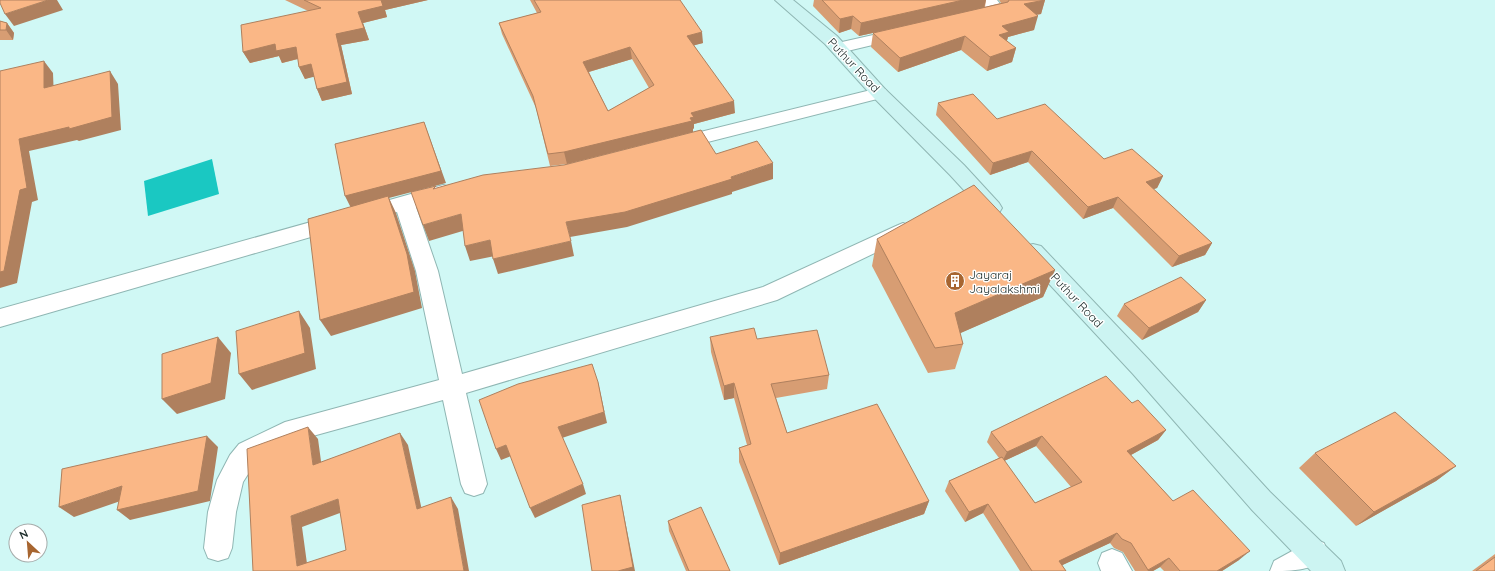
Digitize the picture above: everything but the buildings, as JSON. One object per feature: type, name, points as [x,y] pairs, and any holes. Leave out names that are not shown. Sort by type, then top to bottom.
[{"type":"street","name":"Puthur Road","points":[[783,0],[839,48],[879,93],[1005,222]]},
{"type":"street","points":[[960,20],[998,11],[988,0]]},
{"type":"street","points":[[839,48],[915,30]]},
{"type":"street","points":[[659,149],[879,93]]},
{"type":"street","points":[[0,318],[404,202],[462,188]]},
{"type":"street","points":[[959,205],[980,195]]},
{"type":"street","points":[[404,202],[427,271],[474,484]]},
{"type":"street","points":[[218,548],[222,512],[230,480],[238,463],[248,452],[285,433],[452,387],[768,294],[924,221]]},
{"type":"street","name":"Puthur Road","points":[[1020,239],[1141,367],[1261,500],[1323,562]]},
{"type":"street","points":[[1284,571],[1323,562]]},
{"type":"water","points":[[212,159],[219,194],[148,216],[144,181]]},
{"type":"place","name":"Jayaraj Jayalakshmi","points":[[955,281]]}]
